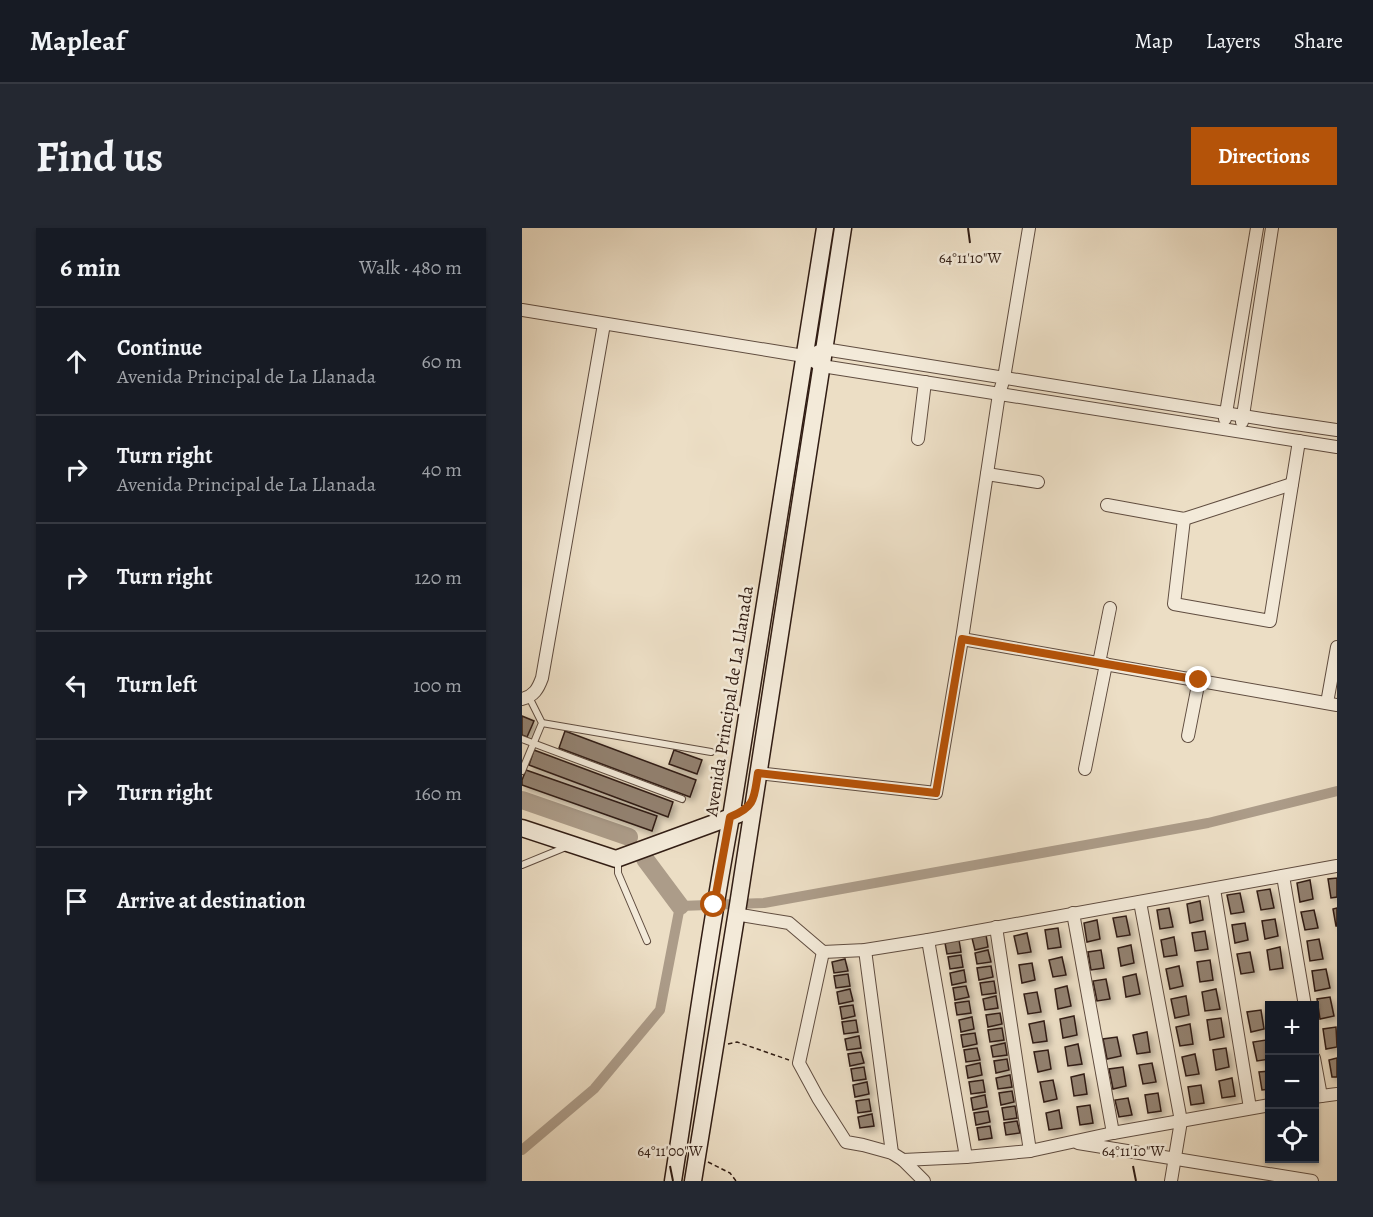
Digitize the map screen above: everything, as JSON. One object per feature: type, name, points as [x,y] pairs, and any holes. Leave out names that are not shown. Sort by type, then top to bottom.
[{"type":"main road","name":"Avenida Principal de La Llanada","points":[[673,1181],[714,905],[825,228]]},
{"type":"main road","points":[[693,1181],[843,228]]},
{"type":"main road","points":[[522,828],[616,859],[743,812],[753,802]]},
{"type":"main road","points":[[730,817],[741,821],[748,833]]},
{"type":"street","points":[[758,773],[936,793],[999,394],[1004,378],[1029,228]]},
{"type":"street","points":[[1224,430],[1257,228]]},
{"type":"street","points":[[1241,432],[1272,228]]},
{"type":"street","points":[[522,310],[804,356],[1004,378],[1337,430]]},
{"type":"street","points":[[526,698],[538,689],[542,678],[604,324]]},
{"type":"street","points":[[823,357],[925,382],[1337,447]]},
{"type":"street","points":[[918,439],[925,382]]},
{"type":"street","points":[[1184,519],[1174,604],[1270,621],[1299,441]]},
{"type":"street","points":[[987,474],[1038,482]]},
{"type":"street","points":[[1107,505],[1184,519],[1292,484]]},
{"type":"street","points":[[1085,770],[1110,608]]},
{"type":"street","points":[[962,639],[1332,704],[1337,647]]},
{"type":"street","points":[[1188,736],[1199,680]]},
{"type":"street","points":[[735,914],[789,923],[823,952],[865,950],[1337,866]]},
{"type":"street","points":[[1283,876],[1304,1001]]},
{"type":"street","points":[[1214,889],[1250,1108]]},
{"type":"street","points":[[1140,902],[1181,1121],[1171,1181]]},
{"type":"street","points":[[1073,913],[1113,1133]]},
{"type":"street","points":[[996,927],[1030,1151]]},
{"type":"street","points":[[928,940],[966,1157]]},
{"type":"street","points":[[865,950],[892,1153]]},
{"type":"street","points":[[823,952],[799,1063],[846,1142],[892,1153],[903,1160],[924,1181]]},
{"type":"street","points":[[1319,1096],[1337,1094]]},
{"type":"street","points":[[903,1160],[1030,1151],[1113,1133],[1265,1106]]},
{"type":"street","points":[[1071,1142],[1312,1181]]},
{"type":"lane","points":[[526,698],[542,723],[711,752]]},
{"type":"lane","points":[[522,771],[542,723]]},
{"type":"lane","points":[[522,739],[682,799]]},
{"type":"lane","points":[[522,865],[575,845]]},
{"type":"lane","points":[[616,859],[618,873],[647,941]]},
{"type":"path","points":[[714,1047],[737,1042],[799,1063]]},
{"type":"path","points":[[697,1156],[730,1173],[736,1181]]},
{"type":"building","points":[[522,716],[534,721],[527,737],[522,735]]},
{"type":"building","points":[[565,731],[696,780],[690,797],[559,748]]},
{"type":"building","points":[[534,750],[673,802],[668,817],[529,765]]},
{"type":"building","points":[[674,750],[702,760],[697,774],[669,764]]},
{"type":"building","points":[[526,770],[657,816],[652,831],[522,785]]},
{"type":"building","points":[[1337,878],[1337,897],[1331,898],[1328,879]]},
{"type":"building","points":[[1310,880],[1313,899],[1300,902],[1297,883]]},
{"type":"building","points":[[1270,889],[1274,908],[1261,910],[1257,891]]},
{"type":"building","points":[[1240,893],[1244,912],[1231,914],[1227,895]]},
{"type":"building","points":[[1200,901],[1203,920],[1190,923],[1187,904]]},
{"type":"building","points":[[1169,908],[1173,927],[1160,929],[1157,910]]},
{"type":"building","points":[[1337,908],[1337,926],[1336,926],[1333,909]]},
{"type":"building","points":[[1314,910],[1318,928],[1305,930],[1301,912]]},
{"type":"building","points":[[1126,916],[1130,935],[1117,937],[1113,918]]},
{"type":"building","points":[[1275,919],[1278,936],[1265,939],[1262,921]]},
{"type":"building","points":[[1097,920],[1100,939],[1087,942],[1084,923]]},
{"type":"building","points":[[1245,923],[1248,940],[1235,943],[1232,925]]},
{"type":"building","points":[[1058,928],[1061,947],[1048,949],[1045,930]]},
{"type":"building","points":[[1205,931],[1208,949],[1195,951],[1192,933]]},
{"type":"building","points":[[1027,933],[1031,952],[1018,954],[1014,936]]},
{"type":"building","points":[[986,935],[988,947],[975,950],[972,938]]},
{"type":"building","points":[[1174,937],[1177,955],[1164,957],[1161,940]]},
{"type":"building","points":[[1319,939],[1323,959],[1310,961],[1307,941]]},
{"type":"building","points":[[959,940],[961,952],[947,954],[945,943]]},
{"type":"building","points":[[1131,945],[1134,963],[1121,966],[1118,948]]},
{"type":"building","points":[[1280,947],[1283,968],[1270,970],[1267,950]]},
{"type":"building","points":[[988,950],[991,962],[977,964],[975,953]]},
{"type":"building","points":[[1101,950],[1104,968],[1091,970],[1088,952]]},
{"type":"building","points":[[1250,952],[1254,972],[1241,974],[1237,954]]},
{"type":"building","points":[[961,955],[963,967],[950,969],[948,957]]},
{"type":"building","points":[[1062,957],[1066,975],[1053,977],[1049,960]]},
{"type":"building","points":[[845,959],[848,971],[834,973],[832,962]]},
{"type":"building","points":[[1210,960],[1213,980],[1200,982],[1197,962]]},
{"type":"building","points":[[1032,963],[1035,980],[1022,983],[1019,965]]},
{"type":"building","points":[[991,966],[993,977],[979,980],[977,968]]},
{"type":"building","points":[[1179,966],[1183,986],[1170,989],[1166,969]]},
{"type":"building","points":[[1326,969],[1330,988],[1315,991],[1312,971]]},
{"type":"building","points":[[964,970],[966,982],[952,985],[950,973]]},
{"type":"building","points":[[848,974],[850,986],[836,988],[834,976]]},
{"type":"building","points":[[1136,974],[1140,994],[1126,997],[1123,977]]},
{"type":"building","points":[[1106,979],[1110,999],[1097,1001],[1093,981]]},
{"type":"building","points":[[994,981],[996,993],[982,995],[980,983]]},
{"type":"building","points":[[966,986],[969,997],[955,1000],[953,988]]},
{"type":"building","points":[[1067,986],[1071,1006],[1058,1009],[1055,989]]},
{"type":"building","points":[[850,989],[853,1001],[839,1004],[837,992]]},
{"type":"building","points":[[1216,989],[1220,1009],[1205,1011],[1202,992]]},
{"type":"building","points":[[1037,992],[1041,1012],[1028,1014],[1024,994]]},
{"type":"building","points":[[996,996],[998,1008],[985,1010],[983,999]]},
{"type":"building","points":[[1186,996],[1189,1015],[1175,1018],[1171,999]]},
{"type":"building","points":[[1330,997],[1334,1016],[1320,1019],[1317,999]]},
{"type":"building","points":[[969,1001],[971,1013],[957,1015],[955,1003]]},
{"type":"building","points":[[853,1005],[855,1016],[842,1019],[840,1007]]},
{"type":"building","points":[[1261,1010],[1264,1029],[1251,1032],[1247,1012]]},
{"type":"building","points":[[1000,1013],[1002,1024],[988,1027],[986,1015]]},
{"type":"building","points":[[1074,1016],[1077,1035],[1063,1038],[1060,1019]]},
{"type":"building","points":[[972,1017],[974,1029],[961,1032],[959,1020]]},
{"type":"building","points":[[1221,1018],[1224,1037],[1210,1040],[1207,1020]]},
{"type":"building","points":[[856,1020],[858,1032],[844,1034],[842,1022]]},
{"type":"building","points":[[1044,1021],[1047,1041],[1033,1043],[1029,1024]]},
{"type":"building","points":[[1190,1024],[1193,1044],[1180,1046],[1176,1027]]},
{"type":"building","points":[[1336,1027],[1337,1047],[1326,1049],[1323,1029]]},
{"type":"building","points":[[1002,1028],[1004,1040],[990,1042],[988,1030]]},
{"type":"building","points":[[1147,1032],[1150,1052],[1137,1054],[1133,1035]]},
{"type":"building","points":[[975,1033],[977,1044],[963,1047],[961,1035]]},
{"type":"building","points":[[859,1036],[861,1048],[847,1050],[845,1039]]},
{"type":"building","points":[[1117,1037],[1121,1056],[1107,1059],[1103,1039]]},
{"type":"building","points":[[1265,1040],[1265,1060],[1257,1061],[1253,1042]]},
{"type":"building","points":[[1005,1043],[1007,1055],[993,1057],[991,1046]]},
{"type":"building","points":[[1078,1044],[1082,1064],[1068,1066],[1065,1047]]},
{"type":"building","points":[[977,1048],[980,1060],[966,1062],[964,1050]]},
{"type":"building","points":[[1226,1048],[1229,1067],[1216,1070],[1213,1050]]},
{"type":"building","points":[[1048,1050],[1051,1069],[1038,1072],[1034,1052]]},
{"type":"building","points":[[861,1052],[864,1063],[850,1066],[848,1054]]},
{"type":"building","points":[[1195,1054],[1199,1074],[1186,1076],[1182,1057]]},
{"type":"building","points":[[1337,1058],[1337,1077],[1332,1077],[1329,1060]]},
{"type":"building","points":[[1007,1059],[1009,1070],[996,1073],[994,1061]]},
{"type":"building","points":[[980,1063],[982,1075],[968,1078],[966,1066]]},
{"type":"building","points":[[1152,1063],[1156,1082],[1143,1084],[1139,1065]]},
{"type":"building","points":[[864,1067],[866,1079],[853,1081],[851,1069]]},
{"type":"building","points":[[1123,1067],[1126,1086],[1113,1089],[1109,1069]]},
{"type":"building","points":[[1265,1071],[1265,1090],[1262,1090],[1259,1072]]},
{"type":"building","points":[[1084,1074],[1087,1094],[1074,1096],[1071,1077]]},
{"type":"building","points":[[1010,1075],[1012,1087],[998,1089],[996,1078]]},
{"type":"building","points":[[1232,1078],[1235,1096],[1222,1098],[1219,1081]]},
{"type":"building","points":[[983,1080],[985,1092],[971,1094],[969,1082]]},
{"type":"building","points":[[1053,1080],[1057,1099],[1044,1102],[1040,1082]]},
{"type":"building","points":[[867,1082],[869,1094],[855,1097],[853,1085]]},
{"type":"building","points":[[1201,1085],[1204,1103],[1191,1105],[1188,1087]]},
{"type":"building","points":[[1012,1091],[1014,1102],[1001,1105],[999,1093]]},
{"type":"building","points":[[1158,1093],[1161,1111],[1148,1113],[1145,1095]]},
{"type":"building","points":[[985,1095],[987,1107],[973,1110],[971,1098]]},
{"type":"building","points":[[1128,1098],[1132,1115],[1119,1117],[1115,1100]]},
{"type":"building","points":[[869,1099],[871,1111],[858,1113],[856,1101]]},
{"type":"building","points":[[1090,1105],[1093,1123],[1080,1125],[1077,1107]]},
{"type":"building","points":[[1015,1106],[1017,1118],[1004,1120],[1002,1108]]},
{"type":"building","points":[[1059,1110],[1062,1128],[1049,1130],[1046,1113]]},
{"type":"building","points":[[988,1111],[990,1122],[976,1125],[974,1113]]},
{"type":"building","points":[[872,1114],[874,1126],[860,1128],[858,1117]]},
{"type":"building","points":[[1017,1121],[1020,1133],[1006,1135],[1004,1123]]},
{"type":"building","points":[[990,1126],[992,1138],[979,1140],[977,1128]]},
{"type":"waterway","points":[[522,1150],[594,1089],[660,1010],[680,906],[764,903],[1208,823],[1337,791]]},
{"type":"waterway","points":[[522,800],[629,837]]},
{"type":"waterway","points":[[645,859],[680,906]]},
{"type":"route","points":[[714,905],[730,817],[743,812],[753,802],[758,773],[936,793],[962,639],[1199,680]]}]
